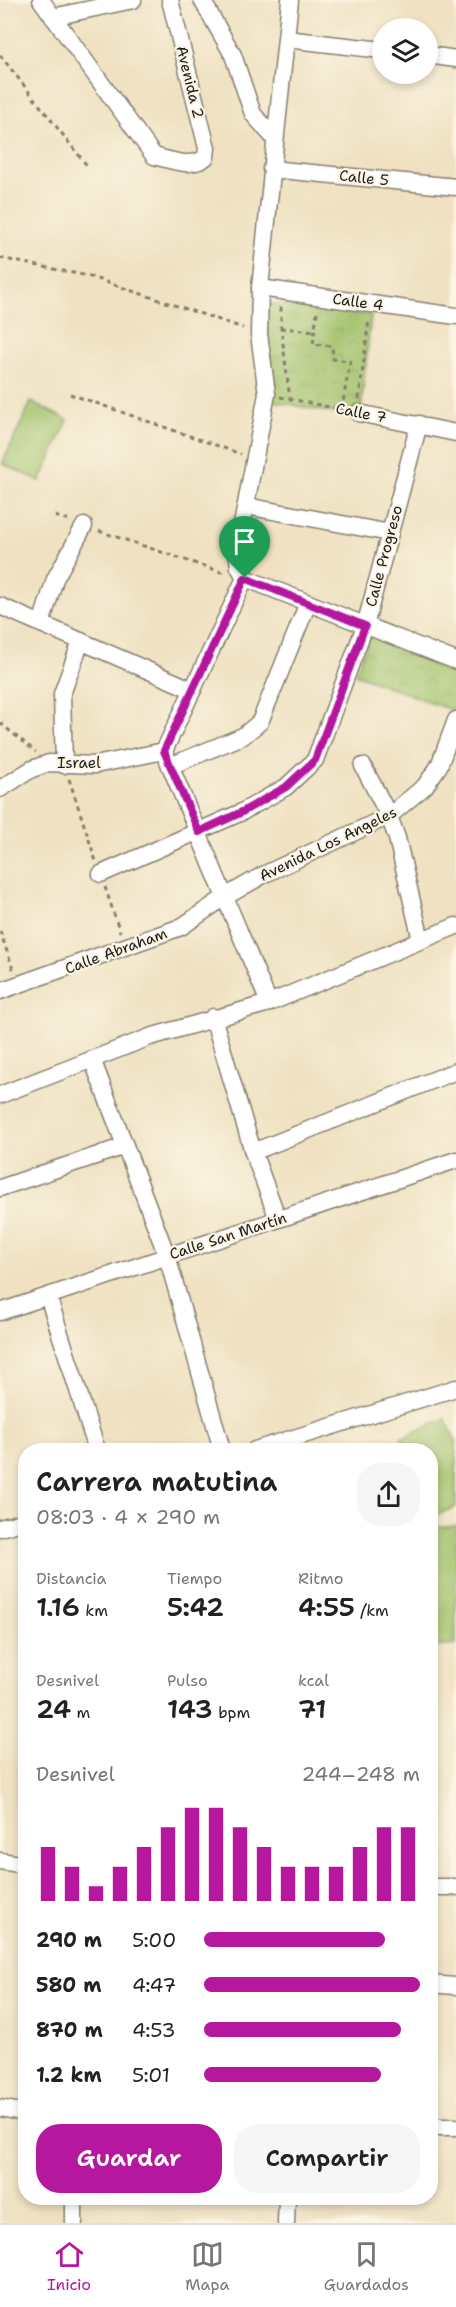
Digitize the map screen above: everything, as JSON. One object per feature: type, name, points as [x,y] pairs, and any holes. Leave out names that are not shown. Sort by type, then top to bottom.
[{"type":"street","points":[[40,0],[53,17],[133,0]]},
{"type":"street","name":"Avenida 2","points":[[53,17],[154,156],[191,164],[206,157],[207,148],[171,0]]},
{"type":"street","points":[[202,0],[232,55],[254,114],[274,138]]},
{"type":"street","points":[[290,0],[260,288],[267,330],[267,394],[237,551],[239,567],[245,578],[456,661]]},
{"type":"street","points":[[286,39],[372,49]]},
{"type":"street","points":[[438,56],[456,58]]},
{"type":"street","name":"Calle 5","points":[[271,169],[456,187]]},
{"type":"street","name":"Calle 4","points":[[260,288],[456,316]]},
{"type":"street","name":"Calle 7","points":[[350,411],[456,433]]},
{"type":"street","name":"Calle Progreso","points":[[101,874],[242,812],[286,787],[315,760],[365,626],[419,424]]},
{"type":"street","points":[[246,506],[390,532]]},
{"type":"street","points":[[41,624],[55,579],[84,526]]},
{"type":"street","points":[[245,578],[193,690],[167,759],[269,1003]]},
{"type":"street","name":"Israel","points":[[0,789],[32,769],[56,764],[106,764],[167,759],[243,736],[260,722],[308,603]]},
{"type":"street","points":[[0,606],[193,690]]},
{"type":"street","points":[[56,764],[62,694],[81,641]]},
{"type":"street","name":"Avenida Los Angeles","points":[[225,897],[264,875],[390,816],[425,786],[439,766],[456,720]]},
{"type":"street","points":[[363,766],[390,816],[421,940]]},
{"type":"street","name":"Calle Abraham","points":[[0,991],[181,927],[225,897]]},
{"type":"street","points":[[0,1095],[150,1037],[213,1017],[269,1003],[456,926]]},
{"type":"street","points":[[213,1017],[253,1152],[278,1219]]},
{"type":"street","points":[[92,1059],[167,1256],[220,1443]]},
{"type":"street","points":[[253,1152],[456,1071]]},
{"type":"street","points":[[0,1188],[125,1146]]},
{"type":"street","name":"Calle San Martín","points":[[0,1312],[456,1160]]},
{"type":"street","points":[[48,1296],[96,1443]]},
{"type":"street","points":[[278,1443],[456,1388]]},
{"type":"street","points":[[0,1528],[18,1523]]},
{"type":"street","points":[[0,1861],[18,1864]]},
{"type":"street","points":[[438,1887],[456,1887]]},
{"type":"street","points":[[438,1985],[455,1986]]},
{"type":"street","points":[[0,2108],[18,2111]]},
{"type":"street","points":[[438,2127],[456,2127]]},
{"type":"street","points":[[74,2205],[74,2223]]},
{"type":"street","points":[[286,2223],[287,2205]]},
{"type":"path","points":[[0,55],[89,168]]},
{"type":"path","points":[[0,258],[88,276],[267,330],[281,328],[314,331]]},
{"type":"path","points":[[281,307],[281,328],[290,399]]},
{"type":"path","points":[[317,310],[313,344],[332,346],[333,359],[350,361],[350,411]]},
{"type":"path","points":[[350,411],[370,316]]},
{"type":"path","points":[[70,394],[255,459]]},
{"type":"path","name":"Calle 7","points":[[267,394],[350,411]]},
{"type":"path","points":[[55,516],[226,574],[245,578]]},
{"type":"path","points":[[0,723],[56,764],[101,874],[125,948]]},
{"type":"path","points":[[0,931],[19,985]]},
{"type":"green space","points":[[264,303],[371,315],[360,418],[273,401]]},
{"type":"green space","points":[[31,402],[68,420],[40,481],[2,464]]},
{"type":"green space","points":[[370,635],[456,668],[456,712],[355,674]]},
{"type":"green space","points":[[445,1418],[456,1441],[456,1507],[438,1515],[438,1443],[404,1443],[401,1438]]},
{"type":"green space","points":[[456,1526],[456,1645],[438,1646],[438,1527]]},
{"type":"route","points":[[245,578],[365,626],[315,760],[286,787],[242,812],[199,832],[164,751],[245,578]]}]
